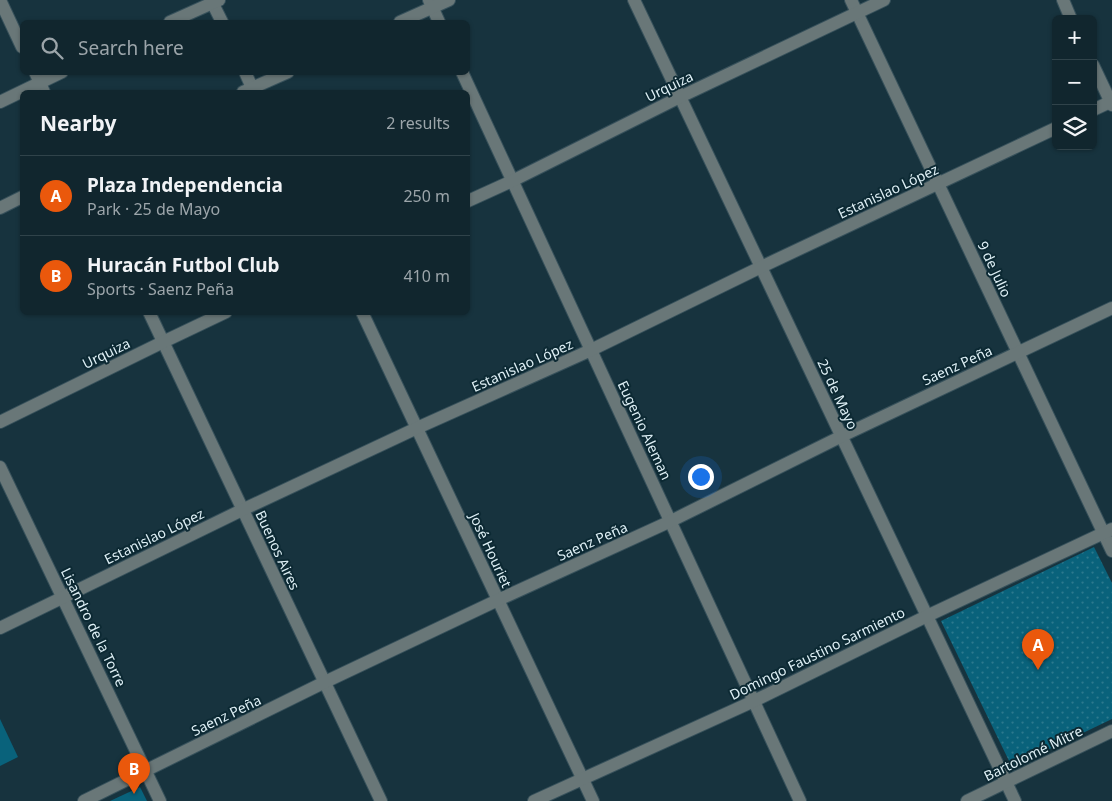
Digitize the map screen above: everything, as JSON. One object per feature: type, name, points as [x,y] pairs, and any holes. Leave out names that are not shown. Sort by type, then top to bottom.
[{"type":"street","points":[[0,0],[20,43]]},
{"type":"street","points":[[403,20],[431,4],[449,0]]},
{"type":"street","name":"25 de Mayo","points":[[634,0],[1016,801]]},
{"type":"street","name":"9 de Julio","points":[[851,0],[1018,353],[1108,531],[1112,551]]},
{"type":"street","name":"Urquiza","points":[[470,200],[884,0]]},
{"type":"street","points":[[1063,0],[1070,15]]},
{"type":"street","points":[[174,20],[214,1],[221,20]]},
{"type":"street","points":[[431,4],[438,20]]},
{"type":"street","points":[[1097,73],[1112,102],[1097,108]]},
{"type":"street","points":[[25,90],[56,75]]},
{"type":"street","points":[[246,75],[250,90]]},
{"type":"street","points":[[252,90],[282,75]]},
{"type":"street","name":"Eugenio Aleman","points":[[462,75],[465,90]]},
{"type":"street","points":[[0,102],[20,92]]},
{"type":"street","name":"Eugenio Aleman","points":[[470,100],[512,181],[800,801]]},
{"type":"street","name":"Estanislao López","points":[[0,628],[242,510],[417,428],[591,350],[761,267],[1052,130]]},
{"type":"street","points":[[0,208],[20,197]]},
{"type":"street","name":"Saenz Peña","points":[[84,801],[324,682],[671,521],[842,436],[1112,308]]},
{"type":"street","name":"Buenos Aires","points":[[150,315],[381,801]]},
{"type":"street","name":"Urquiza","points":[[0,422],[220,315]]},
{"type":"street","name":"José Houriet","points":[[363,315],[593,801]]},
{"type":"street","name":"Lisandro de la Torre","points":[[0,467],[160,801]]},
{"type":"street","name":"Domingo Faustino Sarmiento","points":[[534,801],[754,701],[927,616],[1108,531]]},
{"type":"street","name":"Bartolomé Mitre","points":[[968,801],[1112,731]]},
{"type":"shaded area","points":[[1094,547],[1112,583],[1112,719],[1012,767],[941,621]]},
{"type":"shaded area","points":[[0,719],[18,757],[0,766]]},
{"type":"shaded area","points":[[140,787],[147,801],[110,801]]},
{"type":"place","name":"Plaza Independencia","points":[[1038,670]]},
{"type":"place","name":"Huracán Futbol Club","points":[[134,794]]}]
